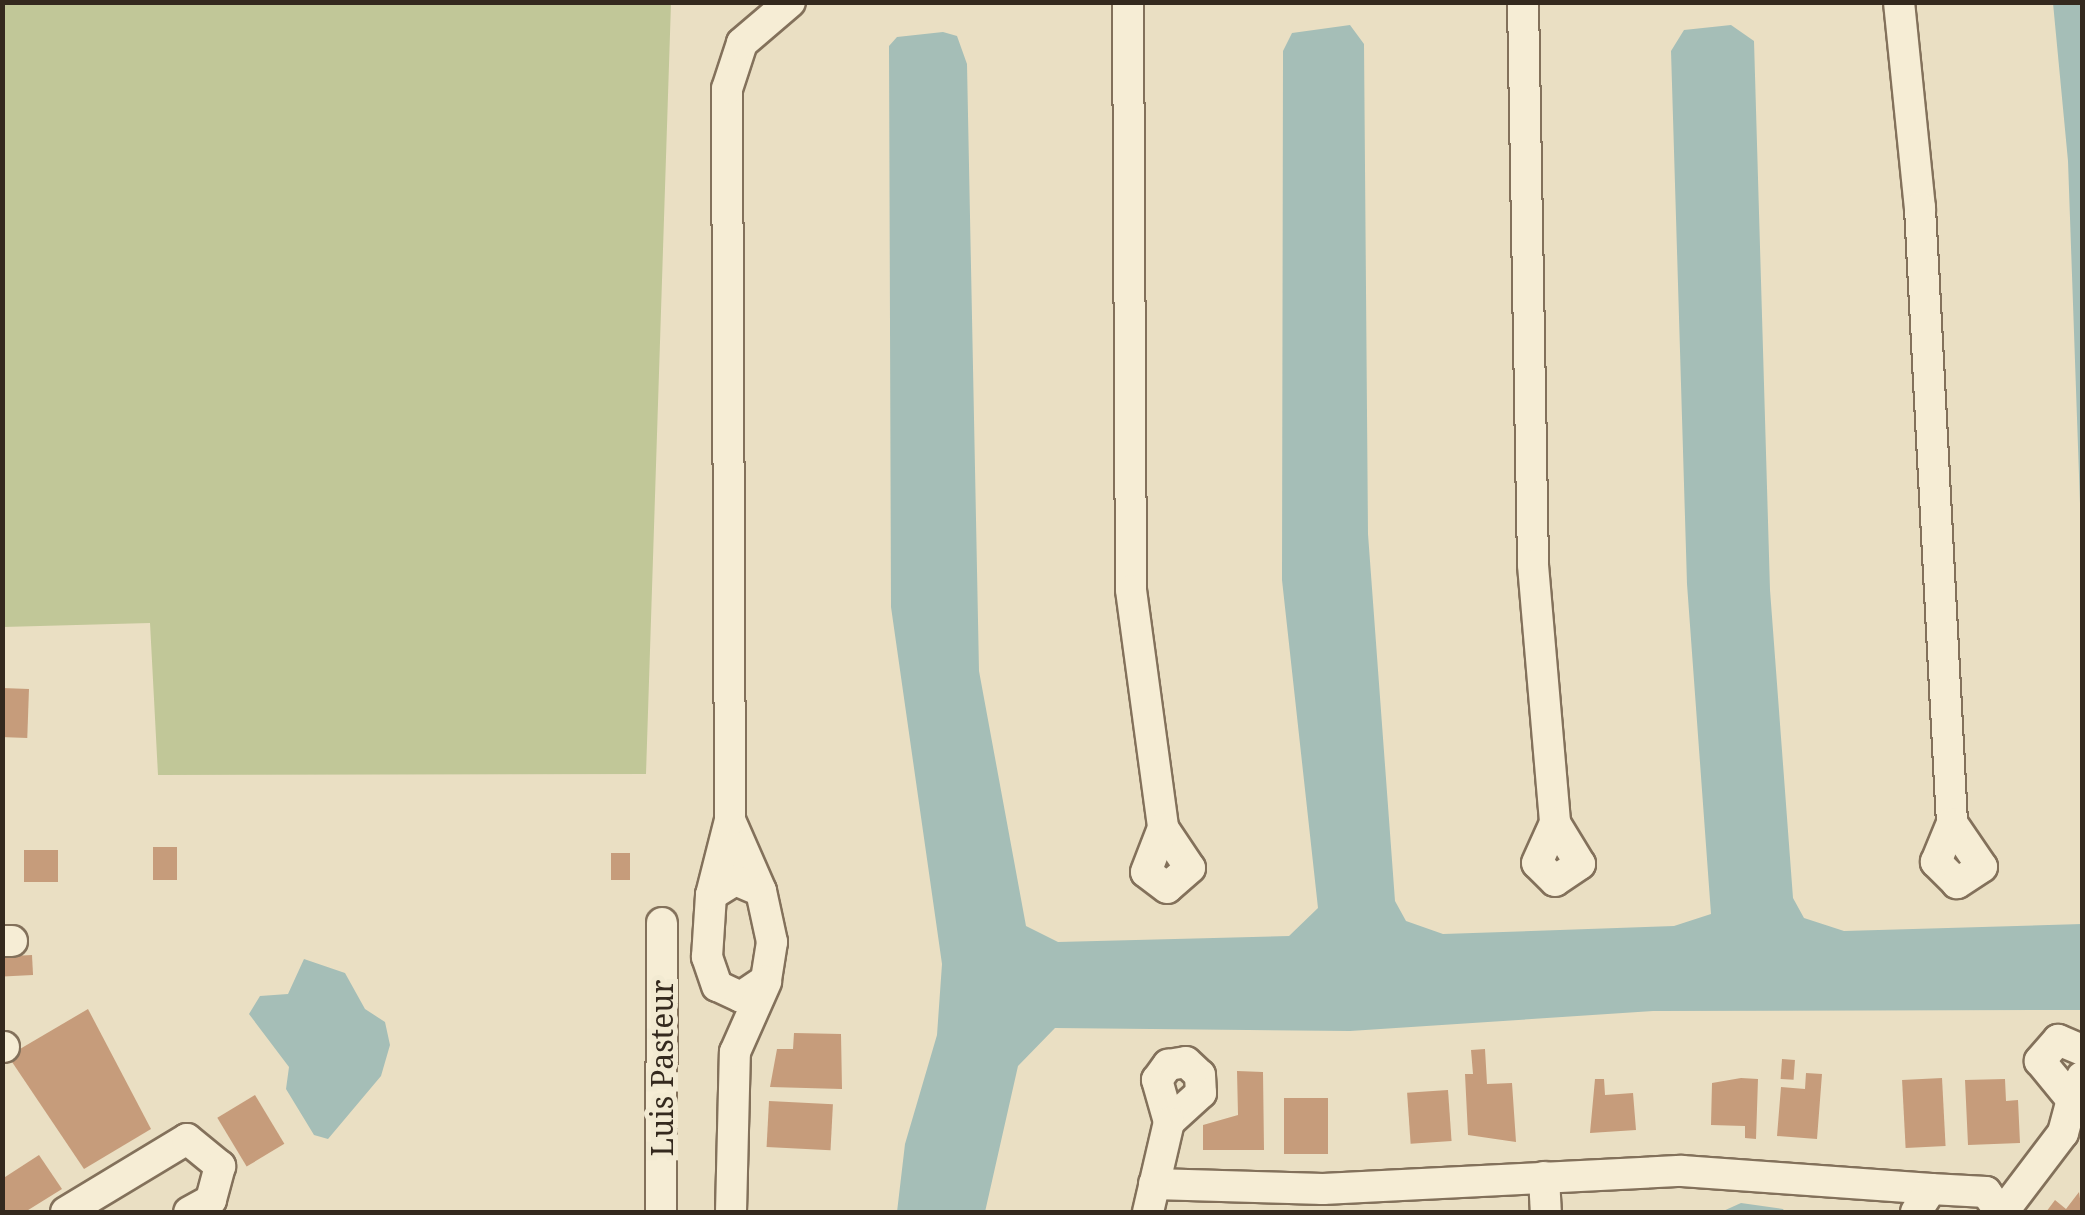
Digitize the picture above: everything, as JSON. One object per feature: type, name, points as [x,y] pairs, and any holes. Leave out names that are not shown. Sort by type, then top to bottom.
[{"type":"street","points":[[730,1212],[735,1052],[707,957],[711,896],[730,820],[728,89],[742,44],[790,2]]},
{"type":"street","points":[[1128,2],[1131,590],[1163,828]]},
{"type":"street","points":[[1523,2],[1532,565],[1555,824]]},
{"type":"street","points":[[1899,2],[1920,208],[1952,822]]},
{"type":"street","points":[[730,820],[761,891],[772,942],[766,980],[735,1052]]},
{"type":"street","points":[[711,896],[734,880],[761,891]]},
{"type":"street","name":"Luis Pasteur","points":[[660,1212],[662,924]]},
{"type":"street","points":[[717,986],[742,997],[766,980]]},
{"type":"street","points":[[1168,1122],[1151,1198],[1682,1171],[1888,1190],[1919,1205],[2002,1202],[2063,1133],[2077,1088],[2040,1061],[2058,1040],[2082,1050]]},
{"type":"street","points":[[66,1212],[187,1139],[220,1166],[211,1200],[195,1211]]},
{"type":"street","points":[[1544,1178],[1546,1212]]},
{"type":"green space","points":[[2,3],[671,3],[646,774],[158,775],[150,623],[3,627]]},
{"type":"water","points":[[2053,3],[2082,3],[2082,561],[2068,161]]},
{"type":"water","points":[[1350,25],[1364,44],[1368,534],[1395,901],[1406,921],[1443,934],[1674,926],[1711,914],[1687,584],[1671,51],[1684,30],[1731,25],[1754,41],[1770,590],[1793,898],[1804,918],[1844,931],[2082,924],[2082,1010],[1653,1011],[1350,1031],[1055,1028],[1018,1066],[985,1212],[897,1212],[905,1144],[937,1035],[942,964],[891,607],[889,46],[897,37],[943,32],[957,36],[967,64],[979,671],[1026,926],[1058,942],[1289,936],[1318,908],[1282,580],[1283,51],[1292,33]]},
{"type":"water","points":[[304,959],[345,973],[365,1009],[385,1022],[390,1045],[381,1076],[328,1139],[314,1135],[286,1089],[289,1067],[249,1014],[260,996],[288,994]]},
{"type":"water","points":[[1741,1203],[1783,1209],[1785,1212],[1721,1212]]},
{"type":"building","points":[[2,688],[29,689],[27,738],[2,737]]},
{"type":"building","points":[[153,847],[177,847],[177,880],[153,880]]},
{"type":"building","points":[[24,850],[58,850],[58,882],[24,882]]},
{"type":"building","points":[[611,853],[630,853],[630,880],[611,880]]},
{"type":"building","points":[[32,955],[33,975],[3,977],[2,957]]},
{"type":"building","points":[[88,1009],[151,1129],[84,1169],[8,1056]]},
{"type":"building","points":[[794,1033],[841,1034],[842,1089],[770,1087],[777,1049],[793,1049]]},
{"type":"building","points":[[1485,1049],[1487,1084],[1512,1083],[1516,1142],[1468,1135],[1465,1074],[1473,1074],[1471,1050]]},
{"type":"building","points":[[1782,1059],[1795,1060],[1794,1080],[1781,1079]]},
{"type":"building","points":[[1237,1071],[1263,1072],[1264,1150],[1203,1150],[1203,1125],[1238,1115]]},
{"type":"building","points":[[1806,1073],[1822,1074],[1817,1139],[1777,1136],[1781,1087],[1805,1089]]},
{"type":"building","points":[[1942,1078],[1946,1146],[1906,1148],[1902,1080]]},
{"type":"building","points":[[1595,1079],[1604,1079],[1605,1095],[1633,1093],[1636,1130],[1590,1133]]},
{"type":"building","points":[[1758,1079],[1756,1139],[1745,1138],[1745,1126],[1711,1125],[1712,1083]]},
{"type":"building","points":[[2005,1079],[2006,1101],[2018,1100],[2020,1143],[1968,1145],[1965,1080]]},
{"type":"building","points":[[1448,1090],[1452,1141],[1411,1144],[1407,1093]]},
{"type":"building","points":[[255,1095],[284,1144],[247,1167],[217,1118]]},
{"type":"building","points":[[1284,1098],[1328,1098],[1328,1154],[1284,1154]]},
{"type":"building","points":[[769,1101],[833,1104],[831,1150],[767,1147]]},
{"type":"building","points":[[39,1155],[62,1189],[25,1212],[5,1212],[2,1179]]},
{"type":"building","points":[[2079,1192],[2082,1212],[2046,1212],[2055,1200],[2066,1209]]}]
